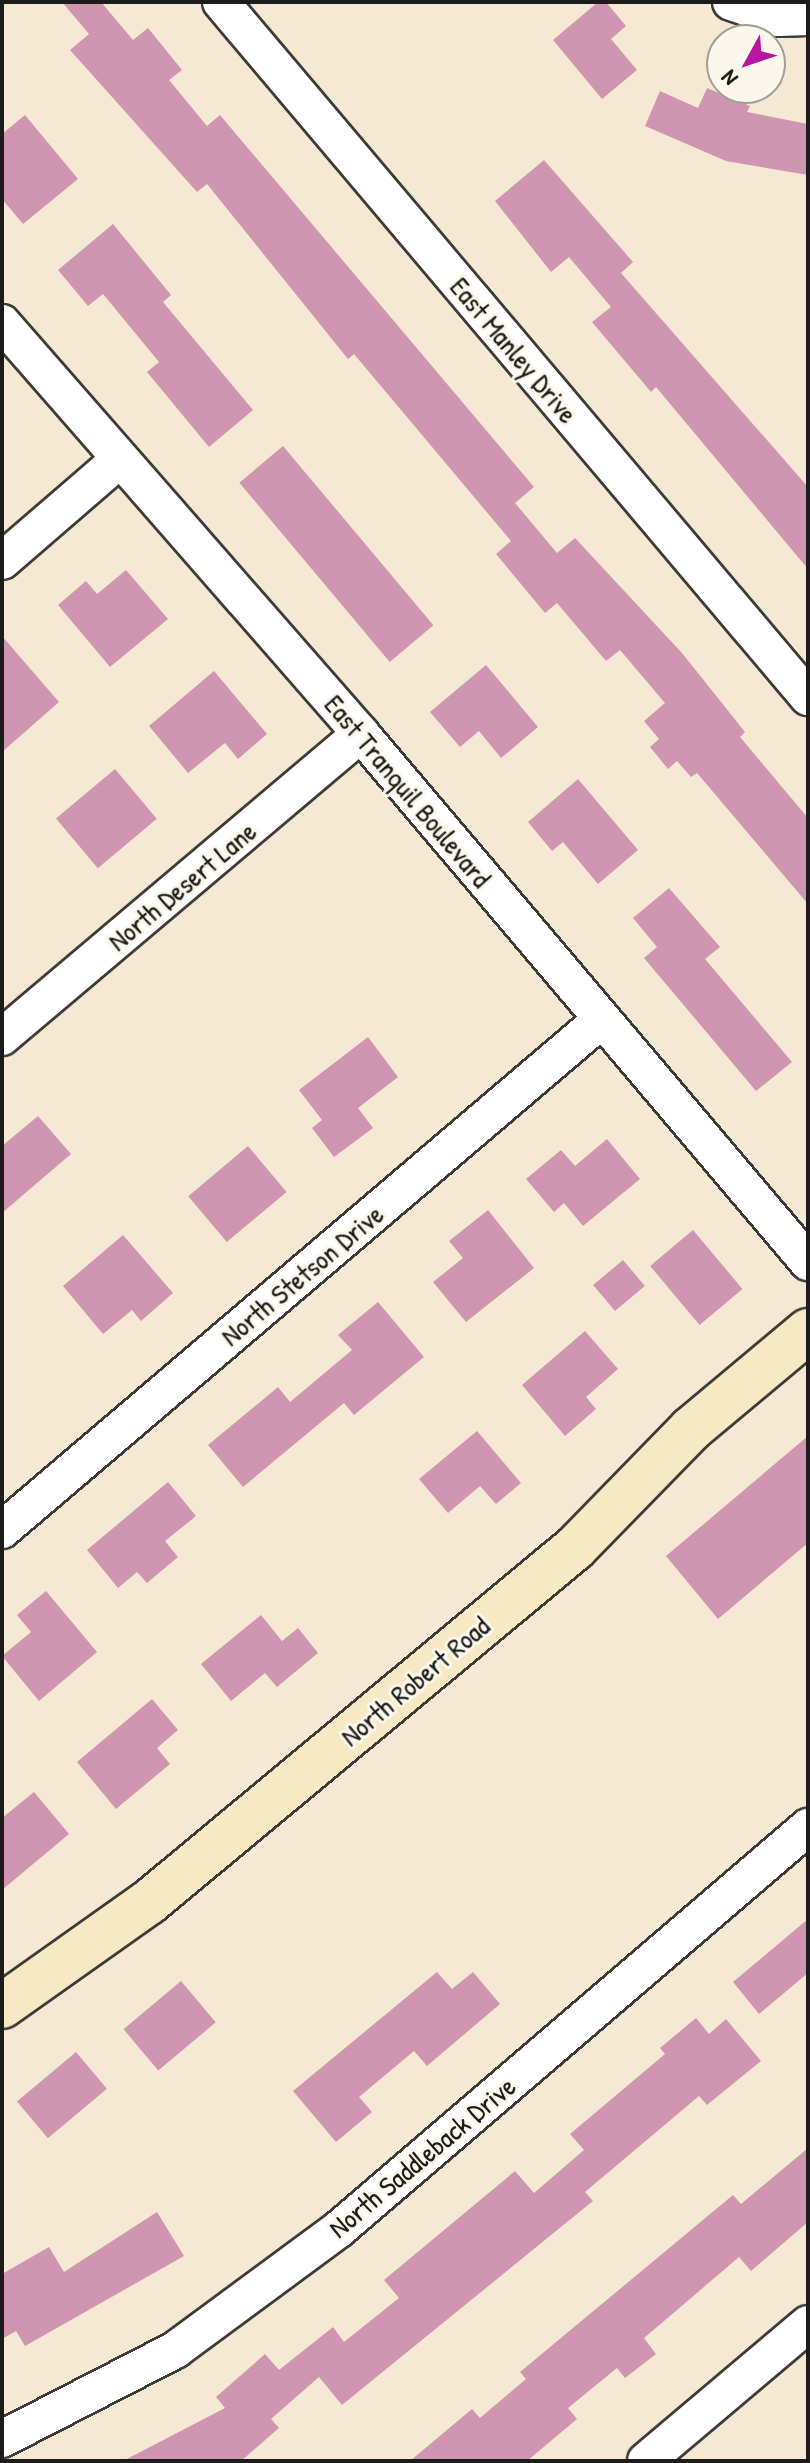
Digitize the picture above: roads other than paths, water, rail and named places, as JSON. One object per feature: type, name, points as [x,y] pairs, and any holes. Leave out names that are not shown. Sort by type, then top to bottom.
[{"type":"main road","name":"North Robert Road","points":[[2,2006],[149,1902],[575,1548],[691,1429],[808,1331]]},
{"type":"street","name":"East Manley Drive","points":[[221,2],[808,697]]},
{"type":"street","points":[[731,2],[778,18],[808,17]]},
{"type":"street","name":"East Tranquil Boulevard","points":[[2,323],[361,734],[808,1262]]},
{"type":"street","points":[[2,561],[119,460]]},
{"type":"street","name":"North Desert Lane","points":[[2,1037],[361,734]]},
{"type":"street","name":"North Stetson Drive","points":[[2,1530],[601,1020]]},
{"type":"street","name":"North Saddleback Drive","points":[[2,2439],[175,2350],[339,2229],[808,1827]]},
{"type":"street","points":[[646,2461],[808,2324]]}]
